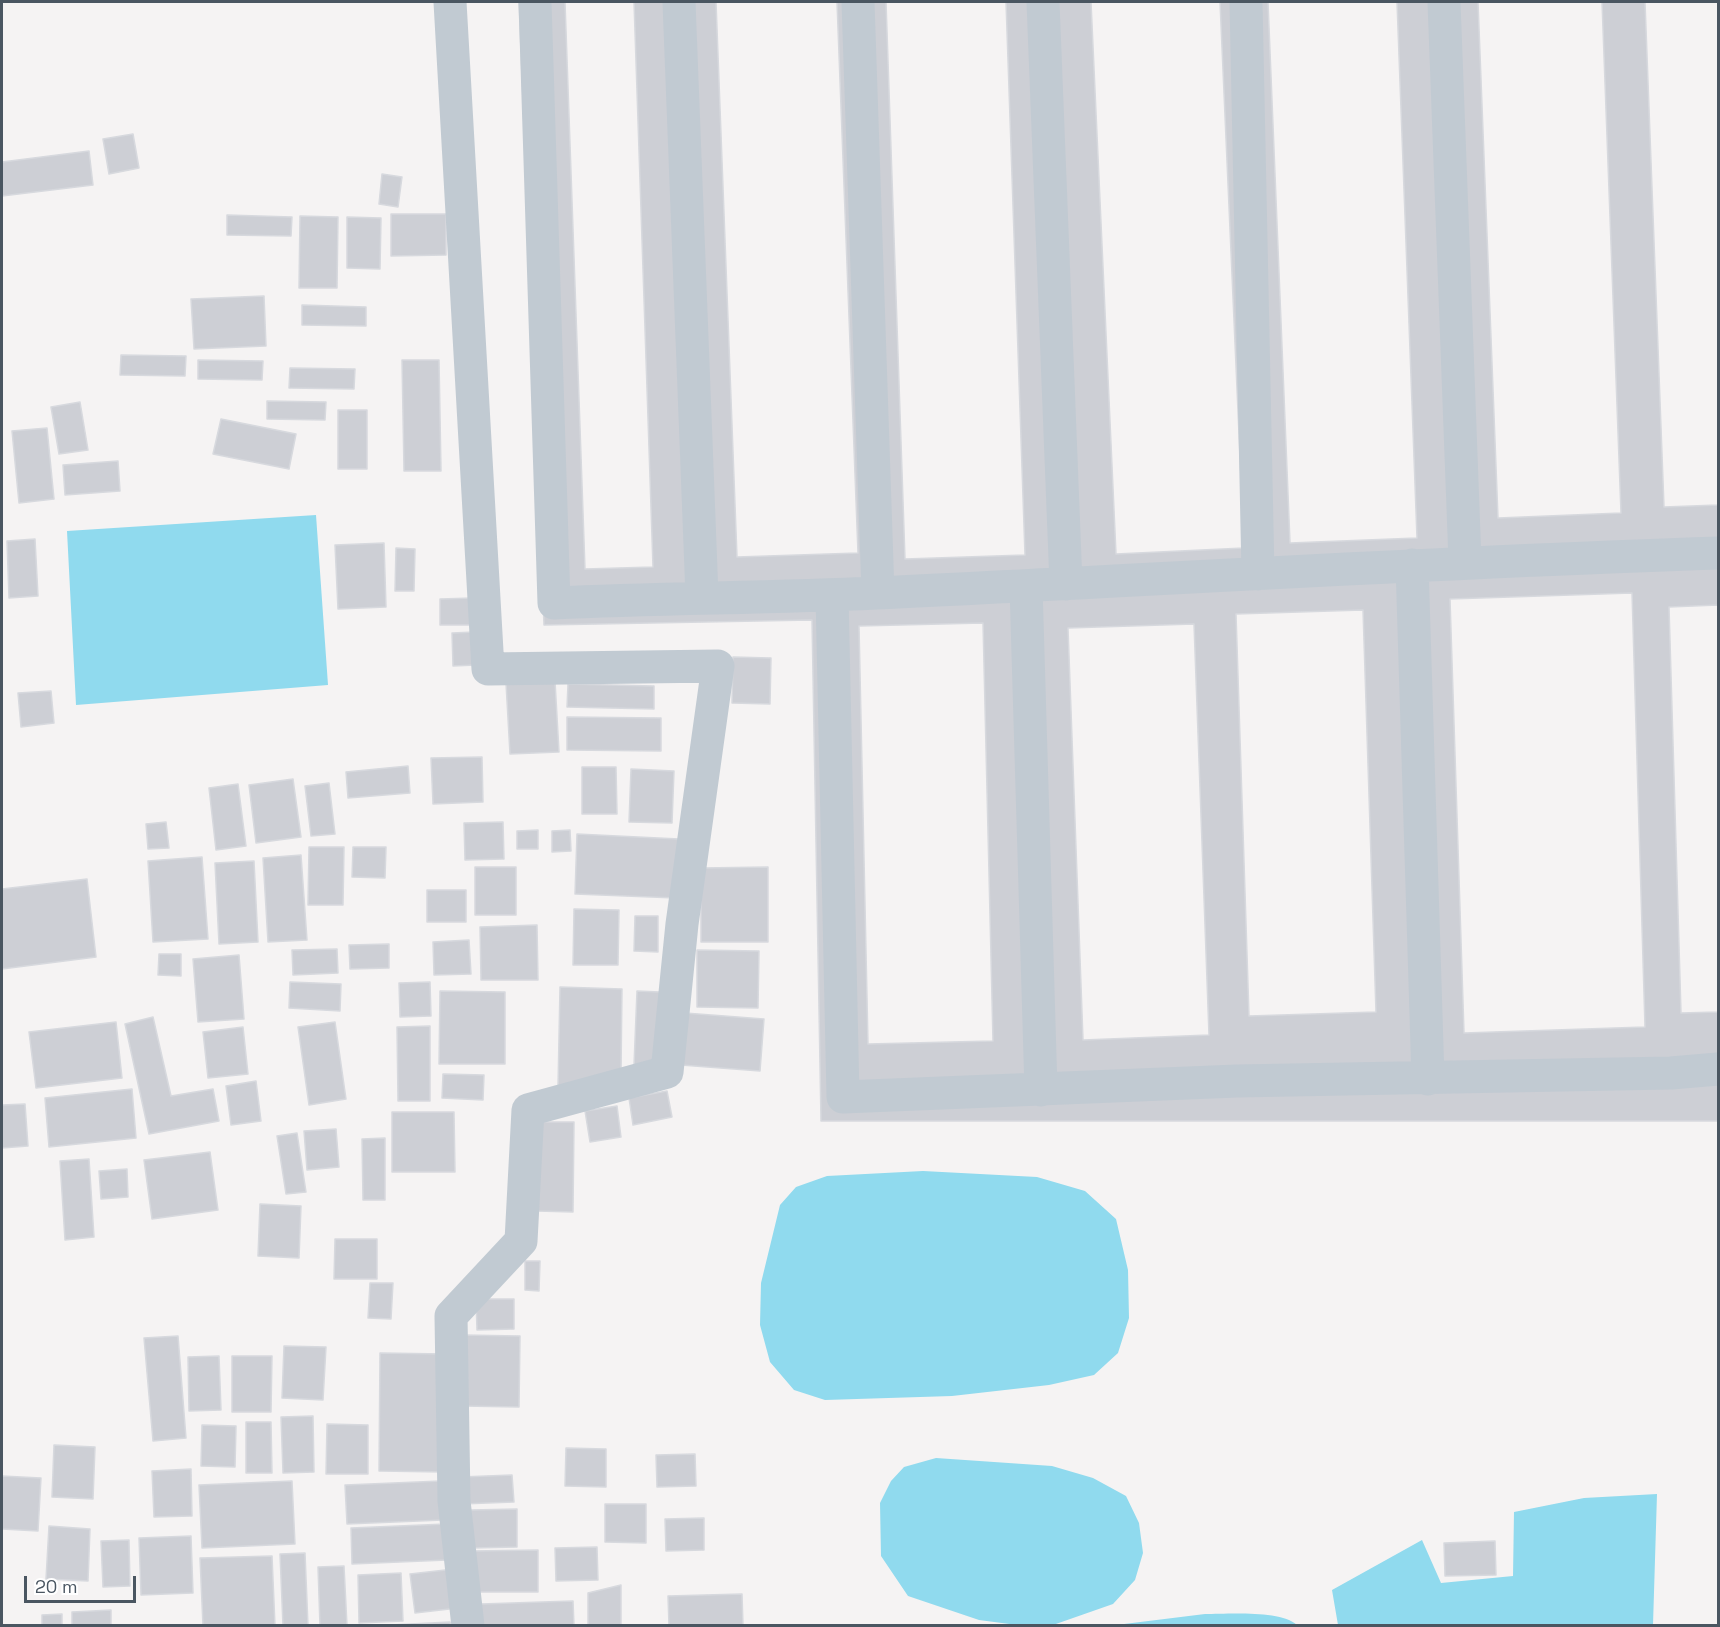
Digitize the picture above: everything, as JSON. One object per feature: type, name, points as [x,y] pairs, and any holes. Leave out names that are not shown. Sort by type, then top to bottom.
[{"type":"street","points":[[450,2],[488,669],[718,666],[682,924],[668,1072],[528,1110],[521,1241],[451,1316],[454,1501],[468,1626]]},
{"type":"street","points":[[535,2],[554,603],[702,596],[832,595],[1258,574],[1465,561],[1719,553]]},
{"type":"street","points":[[679,2],[702,596]]},
{"type":"street","points":[[858,2],[878,593]]},
{"type":"street","points":[[1043,2],[1066,584]]},
{"type":"street","points":[[1246,2],[1258,574]]},
{"type":"street","points":[[1444,2],[1465,561]]},
{"type":"street","points":[[1412,564],[1428,1079]]},
{"type":"street","points":[[1026,586],[1041,1090]]},
{"type":"street","points":[[832,595],[843,1097],[1237,1081],[1671,1073],[1719,1069]]},
{"type":"water","points":[[316,515],[328,685],[76,705],[67,531]]},
{"type":"water","points":[[923,1171],[1037,1177],[1085,1191],[1116,1219],[1128,1270],[1129,1318],[1118,1353],[1094,1375],[1049,1385],[952,1396],[825,1400],[794,1390],[770,1362],[760,1325],[761,1283],[780,1205],[796,1187],[827,1176]]},
{"type":"water","points":[[936,1458],[1052,1466],[1093,1478],[1126,1496],[1139,1523],[1143,1553],[1135,1580],[1113,1604],[1053,1625],[1017,1625],[979,1620],[908,1596],[881,1556],[880,1503],[891,1481],[904,1467]]},
{"type":"water","points":[[1657,1494],[1653,1625],[1338,1625],[1332,1590],[1422,1540],[1441,1583],[1513,1576],[1514,1512],[1584,1498]]},
{"type":"water","points":[[1205,1614],[1267,1615],[1289,1620],[1297,1625],[1116,1625]]},
{"type":"building","points":[[519,2],[1718,2],[1718,1121],[821,1121],[812,620],[544,625]]},
{"type":"building","points":[[565,2],[634,2],[653,567],[585,569]]},
{"type":"building","points":[[716,2],[837,2],[858,553],[737,557]]},
{"type":"building","points":[[886,2],[1006,2],[1025,555],[905,559]]},
{"type":"building","points":[[1091,2],[1220,2],[1244,548],[1116,554]]},
{"type":"building","points":[[1268,2],[1397,2],[1417,538],[1290,543]]},
{"type":"building","points":[[1478,2],[1602,2],[1621,513],[1498,518]]},
{"type":"building","points":[[1645,2],[1718,2],[1718,505],[1664,507]]},
{"type":"building","points":[[133,134],[139,168],[109,174],[103,139]]},
{"type":"building","points":[[89,151],[93,185],[2,196],[2,162]]},
{"type":"building","points":[[382,174],[402,177],[398,207],[379,204]]},
{"type":"building","points":[[391,214],[446,214],[446,255],[391,256]]},
{"type":"building","points":[[227,215],[292,217],[291,236],[227,235]]},
{"type":"building","points":[[300,216],[338,217],[337,288],[299,288]]},
{"type":"building","points":[[347,217],[381,218],[380,269],[347,268]]},
{"type":"building","points":[[264,296],[266,346],[194,349],[191,299]]},
{"type":"building","points":[[302,305],[366,307],[366,326],[302,325]]},
{"type":"building","points":[[121,355],[186,356],[185,376],[120,375]]},
{"type":"building","points":[[198,360],[263,361],[262,380],[198,379]]},
{"type":"building","points":[[402,360],[439,360],[441,471],[404,471]]},
{"type":"building","points":[[290,368],[355,369],[354,389],[289,388]]},
{"type":"building","points":[[267,401],[326,402],[325,420],[267,419]]},
{"type":"building","points":[[80,402],[88,450],[59,454],[51,407]]},
{"type":"building","points":[[338,410],[367,410],[367,469],[338,469]]},
{"type":"building","points":[[221,419],[296,434],[289,469],[213,454]]},
{"type":"building","points":[[47,428],[54,499],[19,503],[12,431]]},
{"type":"building","points":[[118,461],[120,491],[65,495],[63,465]]},
{"type":"building","points":[[35,539],[38,596],[9,598],[7,541]]},
{"type":"building","points":[[384,543],[386,607],[338,609],[335,545]]},
{"type":"building","points":[[396,548],[415,549],[414,591],[395,591]]},
{"type":"building","points":[[1632,593],[1645,1027],[1464,1033],[1450,599]]},
{"type":"building","points":[[473,598],[474,625],[440,625],[440,599]]},
{"type":"building","points":[[1718,605],[1718,1012],[1681,1013],[1669,607]]},
{"type":"building","points":[[1363,610],[1376,1012],[1249,1016],[1236,614]]},
{"type":"building","points":[[983,623],[993,1041],[868,1044],[859,626]]},
{"type":"building","points":[[1194,624],[1209,1035],[1083,1040],[1068,628]]},
{"type":"building","points":[[475,632],[476,665],[453,666],[452,633]]},
{"type":"building","points":[[733,657],[771,658],[770,704],[732,703]]},
{"type":"building","points":[[555,681],[559,752],[510,754],[506,683]]},
{"type":"building","points":[[568,684],[654,686],[654,709],[567,707]]},
{"type":"building","points":[[51,691],[54,723],[21,727],[18,693]]},
{"type":"building","points":[[567,717],[661,718],[661,751],[567,750]]},
{"type":"building","points":[[482,757],[483,802],[433,804],[431,758]]},
{"type":"building","points":[[408,766],[410,793],[348,798],[346,772]]},
{"type":"building","points":[[582,767],[616,767],[617,814],[582,814]]},
{"type":"building","points":[[631,769],[674,771],[672,823],[629,822]]},
{"type":"building","points":[[293,779],[301,837],[256,843],[249,785]]},
{"type":"building","points":[[329,783],[335,834],[311,836],[305,786]]},
{"type":"building","points":[[238,784],[246,846],[216,850],[209,788]]},
{"type":"building","points":[[166,822],[169,848],[148,849],[146,824]]},
{"type":"building","points":[[503,822],[504,859],[465,860],[464,823]]},
{"type":"building","points":[[538,830],[538,849],[517,849],[517,831]]},
{"type":"building","points":[[570,830],[571,851],[552,852],[552,831]]},
{"type":"building","points":[[577,834],[679,839],[676,898],[575,894]]},
{"type":"building","points":[[309,847],[344,847],[343,905],[308,905]]},
{"type":"building","points":[[353,847],[386,847],[385,878],[352,877]]},
{"type":"building","points":[[301,855],[307,940],[268,942],[263,858]]},
{"type":"building","points":[[202,857],[208,939],[153,942],[148,861]]},
{"type":"building","points":[[254,861],[258,942],[219,944],[215,863]]},
{"type":"building","points":[[475,867],[516,867],[516,915],[475,915]]},
{"type":"building","points":[[768,867],[768,942],[701,942],[701,868]]},
{"type":"building","points":[[87,879],[96,957],[2,969],[2,889]]},
{"type":"building","points":[[427,890],[466,890],[466,922],[427,922]]},
{"type":"building","points":[[574,909],[619,910],[618,965],[573,965]]},
{"type":"building","points":[[635,916],[658,916],[658,952],[634,951]]},
{"type":"building","points":[[537,925],[538,980],[481,980],[480,927]]},
{"type":"building","points":[[469,940],[471,974],[434,975],[433,942]]},
{"type":"building","points":[[389,944],[389,968],[350,969],[349,945]]},
{"type":"building","points":[[337,949],[338,973],[293,975],[292,950]]},
{"type":"building","points":[[697,950],[759,951],[758,1008],[697,1007]]},
{"type":"building","points":[[159,954],[181,954],[181,976],[158,975]]},
{"type":"building","points":[[239,955],[244,1019],[198,1022],[193,959]]},
{"type":"building","points":[[290,982],[341,984],[340,1011],[289,1008]]},
{"type":"building","points":[[430,982],[431,1016],[400,1017],[399,983]]},
{"type":"building","points":[[560,987],[622,989],[621,1073],[558,1087]]},
{"type":"building","points":[[440,991],[505,992],[505,1064],[439,1064]]},
{"type":"building","points":[[637,991],[660,992],[656,1066],[634,1065]]},
{"type":"building","points":[[685,1013],[764,1019],[760,1071],[681,1065]]},
{"type":"building","points":[[153,1017],[171,1096],[213,1089],[219,1121],[149,1134],[125,1024]]},
{"type":"building","points":[[116,1022],[122,1078],[36,1088],[29,1032]]},
{"type":"building","points":[[335,1022],[346,1099],[309,1105],[298,1027]]},
{"type":"building","points":[[430,1026],[430,1101],[398,1101],[397,1027]]},
{"type":"building","points":[[243,1027],[248,1074],[208,1078],[203,1032]]},
{"type":"building","points":[[443,1074],[484,1075],[483,1100],[442,1098]]},
{"type":"building","points":[[256,1081],[261,1121],[231,1125],[226,1086]]},
{"type":"building","points":[[132,1089],[136,1138],[49,1147],[45,1098]]},
{"type":"building","points":[[667,1091],[672,1117],[633,1125],[629,1098]]},
{"type":"building","points":[[25,1104],[28,1146],[2,1148],[2,1105]]},
{"type":"building","points":[[617,1106],[621,1137],[590,1142],[585,1111]]},
{"type":"building","points":[[392,1112],[454,1112],[455,1172],[392,1172]]},
{"type":"building","points":[[539,1122],[574,1122],[573,1212],[537,1211]]},
{"type":"building","points":[[336,1129],[339,1167],[307,1170],[304,1131]]},
{"type":"building","points":[[297,1133],[306,1192],[286,1194],[277,1136]]},
{"type":"building","points":[[385,1138],[385,1200],[363,1200],[362,1139]]},
{"type":"building","points":[[210,1152],[218,1210],[152,1219],[144,1160]]},
{"type":"building","points":[[89,1159],[94,1237],[65,1240],[60,1161]]},
{"type":"building","points":[[127,1169],[128,1197],[101,1199],[99,1171]]},
{"type":"building","points":[[260,1204],[301,1206],[299,1258],[258,1256]]},
{"type":"building","points":[[335,1239],[377,1239],[377,1279],[334,1279]]},
{"type":"building","points":[[525,1261],[540,1261],[539,1291],[525,1290]]},
{"type":"building","points":[[370,1283],[393,1283],[391,1319],[368,1318]]},
{"type":"building","points":[[476,1299],[514,1299],[514,1329],[477,1330]]},
{"type":"building","points":[[462,1335],[520,1336],[519,1407],[462,1406]]},
{"type":"building","points":[[178,1336],[186,1438],[153,1441],[144,1338]]},
{"type":"building","points":[[284,1346],[326,1347],[323,1400],[282,1398]]},
{"type":"building","points":[[380,1353],[445,1354],[443,1472],[379,1471]]},
{"type":"building","points":[[219,1356],[221,1410],[189,1411],[188,1357]]},
{"type":"building","points":[[232,1356],[272,1356],[271,1412],[232,1412]]},
{"type":"building","points":[[313,1416],[314,1472],[283,1473],[281,1417]]},
{"type":"building","points":[[246,1422],[271,1422],[272,1473],[246,1473]]},
{"type":"building","points":[[327,1424],[368,1425],[368,1474],[326,1474]]},
{"type":"building","points":[[202,1425],[236,1426],[235,1467],[201,1466]]},
{"type":"building","points":[[54,1445],[95,1447],[93,1499],[52,1497]]},
{"type":"building","points":[[566,1448],[606,1449],[606,1487],[565,1486]]},
{"type":"building","points":[[695,1454],[696,1486],[657,1487],[656,1455]]},
{"type":"building","points":[[191,1469],[192,1516],[154,1517],[152,1471]]},
{"type":"building","points":[[512,1475],[514,1502],[462,1504],[461,1477]]},
{"type":"building","points":[[2,1476],[41,1478],[38,1531],[2,1529]]},
{"type":"building","points":[[292,1481],[295,1544],[202,1548],[199,1485]]},
{"type":"building","points":[[441,1481],[443,1520],[347,1524],[345,1485]]},
{"type":"building","points":[[605,1504],[646,1504],[646,1543],[605,1542]]},
{"type":"building","points":[[517,1509],[517,1547],[472,1548],[471,1510]]},
{"type":"building","points":[[704,1518],[704,1550],[666,1551],[665,1519]]},
{"type":"building","points":[[446,1524],[447,1560],[352,1564],[351,1528]]},
{"type":"building","points":[[49,1526],[90,1529],[88,1581],[46,1579]]},
{"type":"building","points":[[191,1536],[193,1593],[141,1595],[139,1538]]},
{"type":"building","points":[[129,1540],[130,1586],[103,1587],[101,1541]]},
{"type":"building","points":[[1495,1541],[1496,1575],[1445,1576],[1444,1543]]},
{"type":"building","points":[[597,1547],[598,1580],[556,1581],[555,1548]]},
{"type":"building","points":[[538,1550],[538,1592],[470,1592],[470,1551]]},
{"type":"building","points":[[305,1553],[308,1626],[283,1626],[280,1554]]},
{"type":"building","points":[[272,1556],[275,1626],[203,1626],[200,1558]]},
{"type":"building","points":[[344,1566],[347,1626],[320,1626],[318,1567]]},
{"type":"building","points":[[454,1569],[458,1608],[415,1613],[410,1574]]},
{"type":"building","points":[[401,1573],[403,1621],[359,1623],[358,1575]]},
{"type":"building","points":[[621,1585],[621,1626],[588,1626],[588,1593]]},
{"type":"building","points":[[742,1594],[743,1626],[669,1626],[668,1596]]},
{"type":"building","points":[[573,1601],[574,1626],[482,1626],[481,1604]]},
{"type":"building","points":[[111,1610],[111,1626],[72,1626],[72,1612]]},
{"type":"building","points":[[62,1614],[62,1626],[42,1626],[42,1615]]},
{"type":"building","points":[[450,1622],[451,1626],[371,1626]]}]
